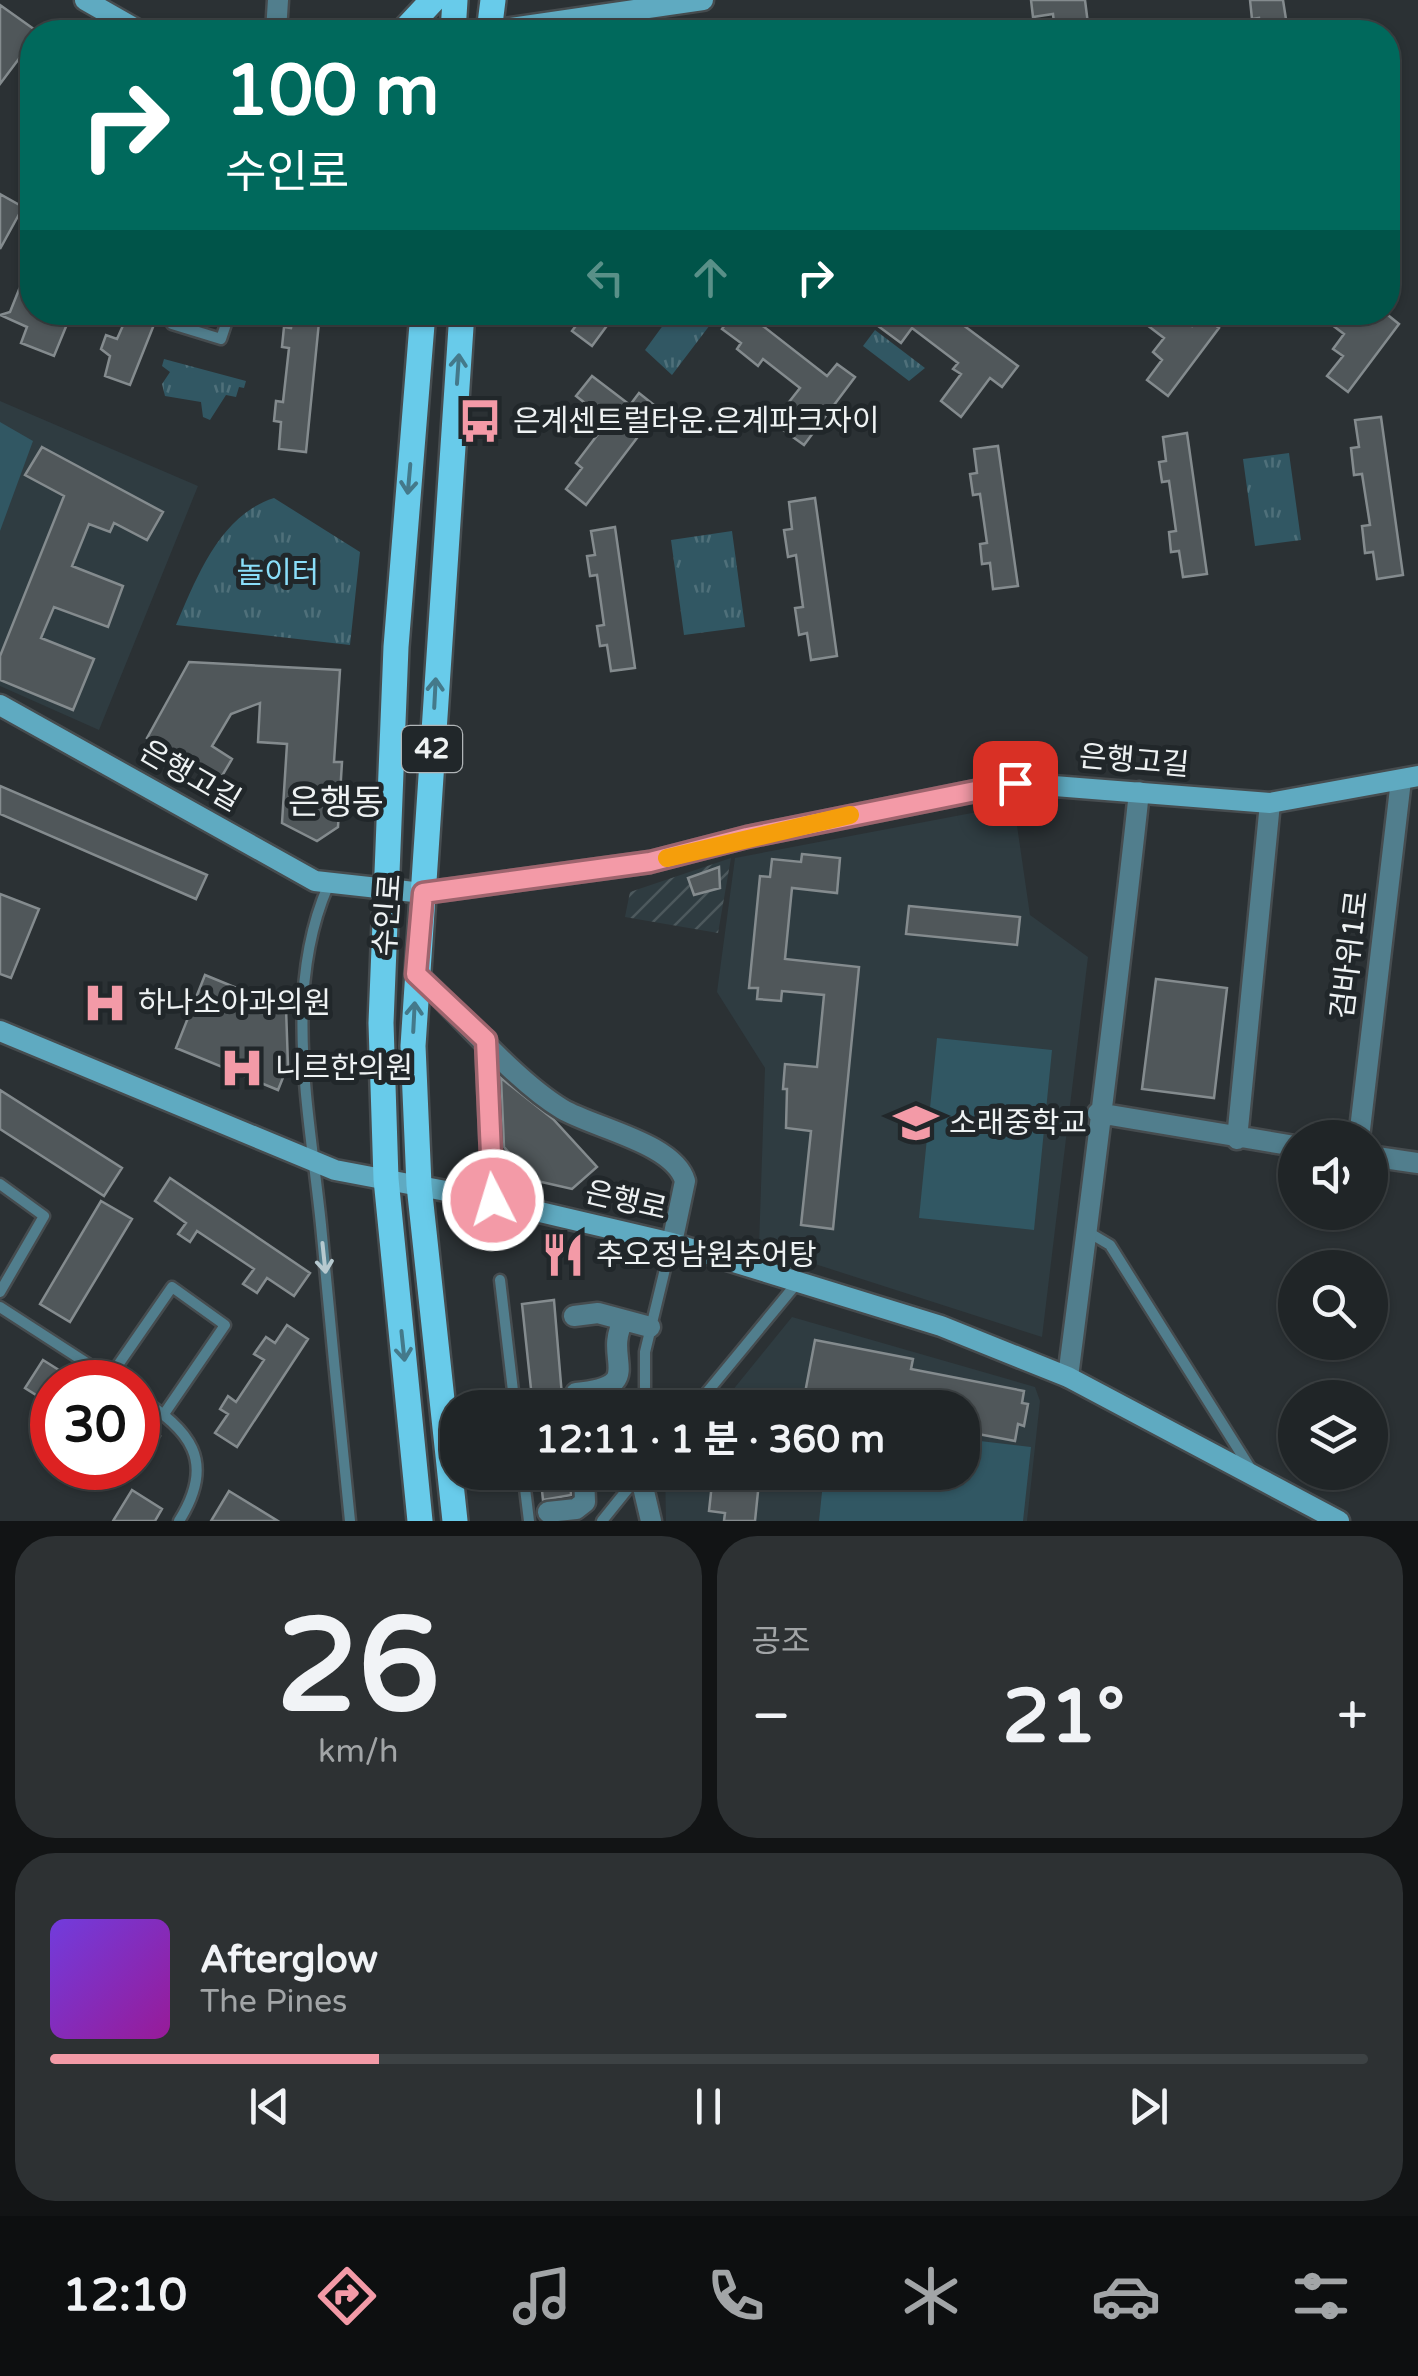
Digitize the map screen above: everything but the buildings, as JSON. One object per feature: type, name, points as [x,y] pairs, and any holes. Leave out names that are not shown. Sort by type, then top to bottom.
[{"type":"main road","points":[[414,20],[433,0]]},
{"type":"main road","name":"수인로","points":[[420,1521],[386,1180],[381,1023],[396,646],[422,325]]},
{"type":"main road","name":"수인로","points":[[456,1521],[419,1185],[413,1046],[461,325]]},
{"type":"street","points":[[84,0],[114,20]]},
{"type":"street","points":[[568,20],[703,0]]},
{"type":"street","name":"은행고길","points":[[0,706],[328,886],[423,893],[650,862],[1015,783],[1270,803],[1410,778]]},
{"type":"street","name":"검바위1로","points":[[1362,1120],[1410,778]]},
{"type":"street","points":[[1068,1377],[1098,1112],[1110,1060],[1139,792]]},
{"type":"street","points":[[1236,1139],[1270,803]]},
{"type":"street","points":[[416,974],[563,1110],[637,1140],[682,1172],[685,1180],[672,1243]]},
{"type":"street","name":"은행로","points":[[0,1031],[314,1161],[672,1243],[941,1326],[1068,1377],[1338,1521]]},
{"type":"street","points":[[486,1040],[493,1200]]},
{"type":"street","points":[[1098,1112],[1278,1144]]},
{"type":"street","points":[[1388,1159],[1418,1163]]},
{"type":"street","points":[[574,1316],[598,1313],[650,1328]]},
{"type":"street","points":[[604,1390],[618,1378],[621,1367],[616,1336],[624,1320]]},
{"type":"street","points":[[535,1516],[576,1509],[585,1502],[585,1490]]},
{"type":"street","points":[[645,1490],[651,1521]]},
{"type":"lane","points":[[175,325],[221,339],[226,325]]},
{"type":"lane","points":[[328,886],[314,926],[304,999],[307,1113],[350,1521]]},
{"type":"lane","points":[[0,1184],[44,1216],[0,1292]]},
{"type":"lane","name":"은행로","points":[[1086,1231],[1110,1244],[1256,1476]]},
{"type":"lane","points":[[646,1390],[650,1328],[672,1243]]},
{"type":"lane","points":[[500,1280],[513,1390]]},
{"type":"lane","points":[[709,1390],[796,1283]]},
{"type":"lane","points":[[125,1360],[172,1287],[224,1325],[164,1414]]},
{"type":"lane","points":[[0,1307],[81,1360]]},
{"type":"lane","points":[[160,1411],[185,1431],[194,1451],[193,1498],[179,1521]]},
{"type":"lane","points":[[528,1490],[535,1516]]},
{"type":"lane","points":[[602,1521],[627,1490]]},
{"type":"shaded area","points":[[0,401],[198,486],[99,730],[0,686]]},
{"type":"shaded area","name":"소래중학교","points":[[1014,805],[1030,915],[1088,957],[1042,1337],[759,1246],[765,1068],[717,992],[735,858]]},
{"type":"shaded area","points":[[731,858],[718,933],[625,917],[630,892]]},
{"type":"shaded area","points":[[792,1317],[1035,1387],[1040,1401],[1027,1521],[666,1521],[665,1490],[980,1490],[980,1390],[733,1390]]},
{"type":"green space","points":[[663,325],[710,325],[672,375],[645,350]]},
{"type":"green space","points":[[875,330],[925,368],[909,381],[863,346]]},
{"type":"green space","points":[[164,359],[246,381],[244,388],[239,387],[236,397],[226,395],[210,420],[203,417],[201,402],[165,396],[162,384],[170,372],[162,366]]},
{"type":"green space","points":[[0,422],[33,441],[0,531]]},
{"type":"green space","points":[[1289,453],[1301,540],[1255,546],[1243,459]]},
{"type":"green space","name":"놀이터","points":[[274,498],[360,552],[350,645],[176,625],[202,568],[225,533],[255,506]]},
{"type":"green space","points":[[732,531],[745,627],[684,635],[671,540]]},
{"type":"green space","points":[[937,1038],[1052,1050],[1034,1230],[919,1218]]},
{"type":"green space","points":[[980,1441],[1031,1447],[1023,1521],[819,1521],[822,1490],[980,1490]]},
{"type":"slow traffic","points":[[667,858],[850,815]]},
{"type":"place","name":"은계센트럴타운.은계파크자이","points":[[480,421]]},
{"type":"place","name":"하나소아과의원","points":[[105,1003]]},
{"type":"place","name":"니르한의원","points":[[242,1068]]},
{"type":"place","name":"소래중학교","points":[[916,1123]]},
{"type":"place","name":"추오정남원추어탕","points":[[563,1255]]},
{"type":"district","name":"은행동","points":[[336,803]]},
{"type":"route","points":[[493,1200],[486,1124],[486,1040],[416,974],[423,893],[650,862],[747,837],[1015,783]]}]
